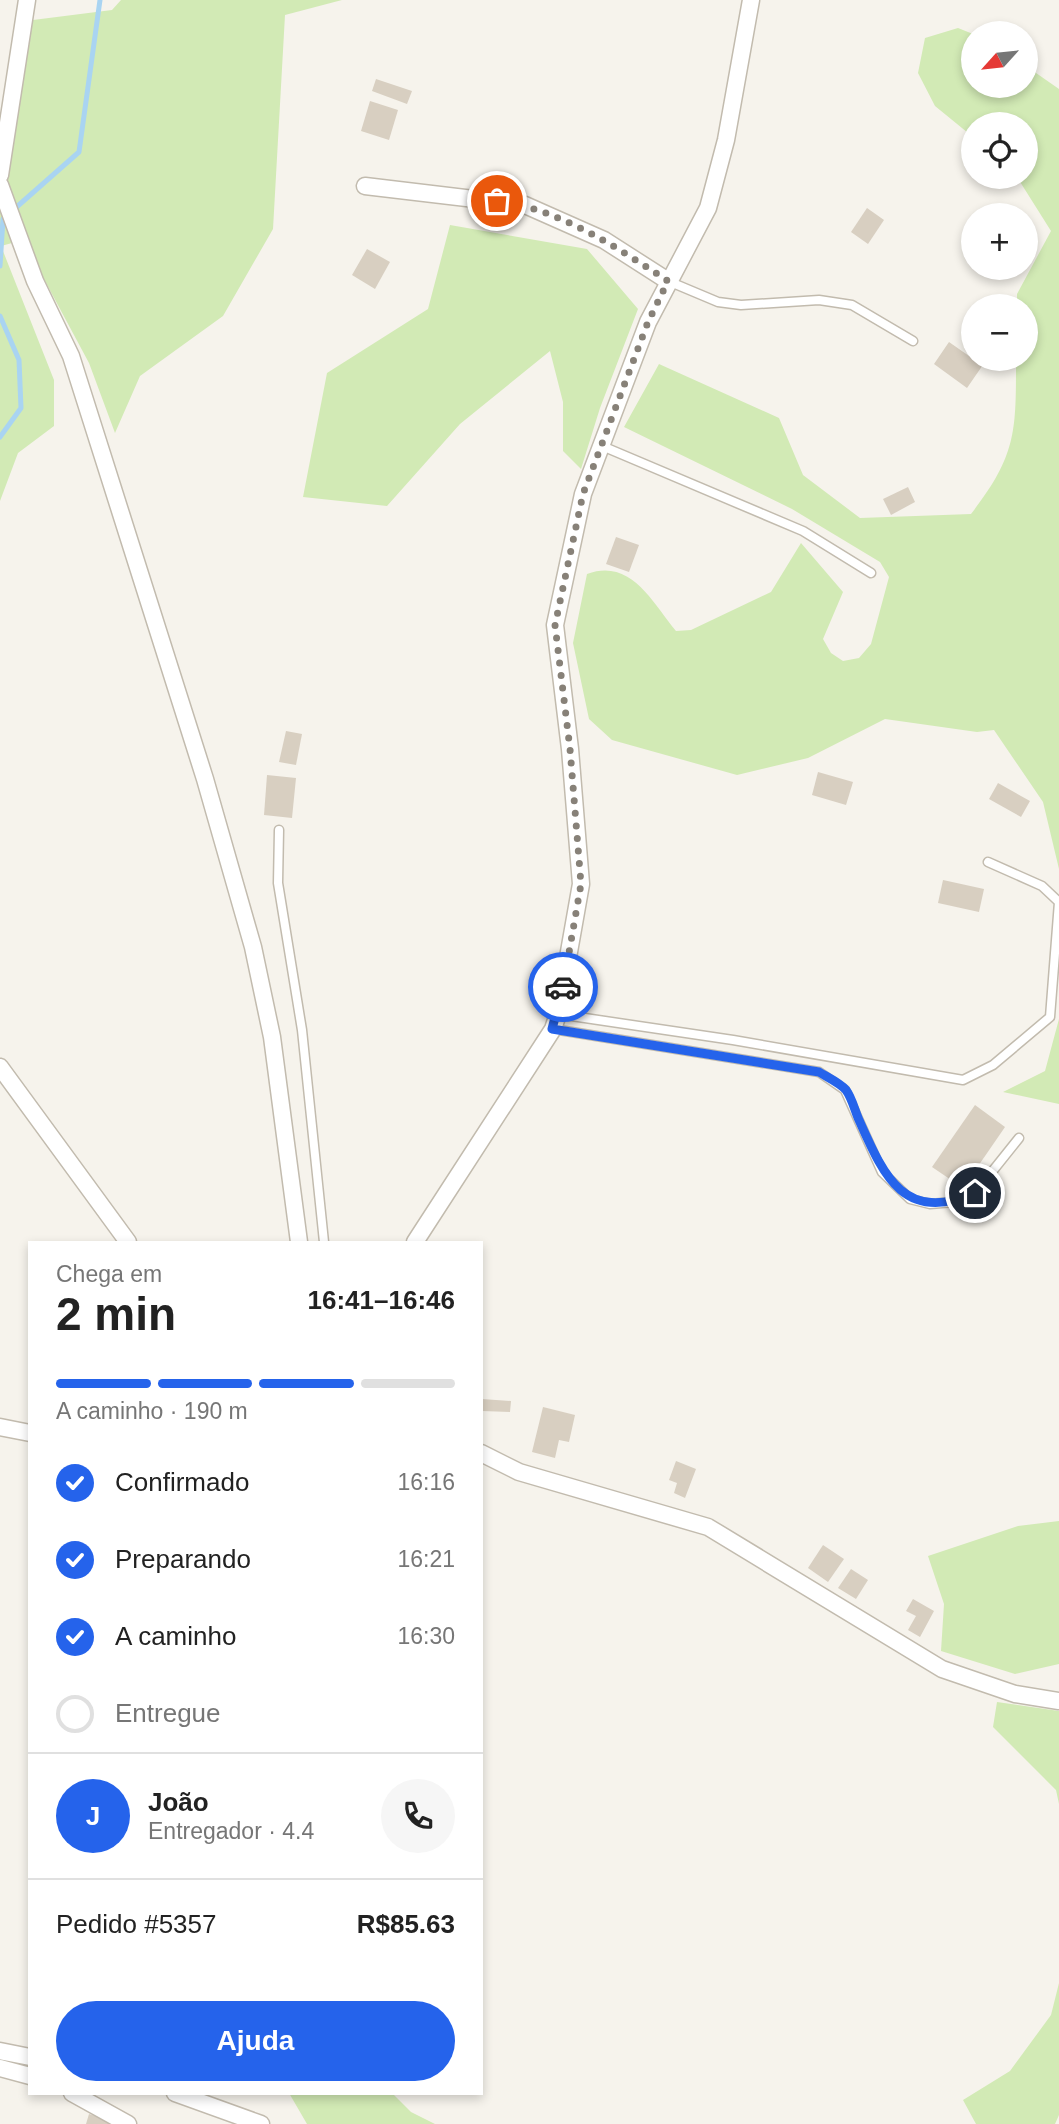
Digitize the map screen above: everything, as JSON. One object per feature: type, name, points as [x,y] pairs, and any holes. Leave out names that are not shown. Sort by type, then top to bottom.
[{"type":"street","points":[[0,175],[27,0]]},
{"type":"street","points":[[416,1241],[555,1022],[581,884],[570,749],[555,625],[583,494],[648,322],[708,208],[726,140],[751,0]]},
{"type":"street","points":[[0,186],[35,281],[71,356],[205,779],[253,947],[272,1037],[299,1241]]},
{"type":"street","points":[[365,186],[525,205],[604,240],[668,281]]},
{"type":"street","points":[[3,1074],[127,1241]]},
{"type":"street","points":[[0,1427],[28,1433]]},
{"type":"street","points":[[483,1454],[519,1472],[708,1527],[942,1669],[1015,1694],[1059,1701]]},
{"type":"street","points":[[0,2051],[28,2057]]},
{"type":"street","points":[[0,2068],[28,2075]]},
{"type":"street","points":[[76,2095],[128,2124]]},
{"type":"street","points":[[181,2095],[261,2124]]},
{"type":"lane","points":[[668,281],[718,302],[741,305],[819,300],[852,305],[913,341]]},
{"type":"lane","points":[[602,446],[803,531],[871,573]]},
{"type":"lane","points":[[279,830],[278,883],[302,1030],[324,1241]]},
{"type":"lane","points":[[555,1022],[733,1040],[963,1080],[1002,1058],[1050,1017],[1059,902],[1042,886],[988,862]]},
{"type":"lane","points":[[555,1022],[819,1072],[845,1090],[888,1178],[910,1199],[930,1204],[954,1202],[975,1193],[1019,1138]]},
{"type":"green space","points":[[121,0],[342,0],[285,15],[273,229],[223,316],[140,376],[115,433],[89,363],[23,240],[1,246],[54,380],[54,426],[18,453],[0,501],[0,180],[5,181],[33,20],[112,10]]},
{"type":"green space","points":[[961,29],[961,98],[1038,98],[1038,74],[1059,89],[1059,869],[1043,802],[994,730],[977,732],[885,719],[808,758],[737,775],[612,740],[589,719],[573,643],[587,574],[616,572],[628,577],[649,596],[676,631],[691,630],[771,592],[801,543],[843,592],[823,639],[831,653],[843,661],[859,658],[871,644],[889,577],[880,562],[792,509],[624,427],[659,364],[779,418],[803,475],[860,518],[971,514],[997,475],[1011,441],[1016,371],[1038,371],[1038,294],[1017,294],[1025,280],[1038,280],[1038,255],[1051,231],[1038,210],[1038,203],[1033,203],[1025,189],[1038,189],[1038,112],[961,112],[961,127],[935,106],[918,73],[925,38]]},
{"type":"green space","points":[[450,225],[587,249],[638,309],[600,408],[581,469],[563,451],[563,402],[550,351],[460,424],[387,506],[303,497],[327,373],[428,309]]},
{"type":"green space","points":[[1059,1019],[1059,1104],[1003,1092],[1045,1071]]},
{"type":"green space","points":[[1059,1521],[1059,1664],[1015,1674],[941,1651],[944,1604],[928,1556],[1018,1526]]},
{"type":"green space","points":[[997,1702],[1059,1711],[1059,1804],[1056,1790],[993,1727]]},
{"type":"green space","points":[[1059,1983],[1059,2115],[1055,2124],[976,2124],[963,2100],[1010,2071],[1051,2015]]},
{"type":"green space","points":[[290,2095],[394,2095],[411,2112],[435,2124],[307,2124]]},
{"type":"building","points":[[376,79],[412,91],[407,104],[372,91]]},
{"type":"building","points":[[370,101],[398,110],[389,140],[361,131]]},
{"type":"building","points":[[867,208],[884,220],[868,244],[851,232]]},
{"type":"building","points":[[367,249],[390,262],[375,289],[352,275]]},
{"type":"building","points":[[949,342],[961,350],[961,371],[979,371],[967,388],[934,364]]},
{"type":"building","points":[[908,487],[915,502],[891,515],[883,499]]},
{"type":"building","points":[[616,537],[639,545],[629,572],[606,564]]},
{"type":"building","points":[[286,731],[302,734],[296,765],[279,762]]},
{"type":"building","points":[[818,772],[853,782],[846,805],[812,795]]},
{"type":"building","points":[[267,775],[296,778],[292,818],[264,815]]},
{"type":"building","points":[[998,783],[1030,801],[1021,817],[989,799]]},
{"type":"building","points":[[943,880],[984,889],[979,912],[938,903]]},
{"type":"building","points":[[975,1105],[1005,1127],[963,1188],[932,1167]]},
{"type":"building","points":[[483,1399],[511,1401],[510,1412],[483,1411]]},
{"type":"building","points":[[543,1407],[575,1415],[569,1442],[559,1440],[555,1458],[532,1452]]},
{"type":"building","points":[[676,1461],[696,1469],[685,1498],[674,1493],[677,1483],[669,1480]]},
{"type":"building","points":[[823,1545],[844,1559],[828,1582],[808,1568]]},
{"type":"building","points":[[851,1569],[868,1580],[856,1599],[838,1588]]},
{"type":"building","points":[[913,1599],[934,1611],[920,1637],[908,1630],[916,1616],[906,1611]]},
{"type":"building","points":[[89,2114],[118,2123],[118,2124],[86,2124]]},
{"type":"waterway","points":[[0,266],[3,219],[79,152],[100,0]]},
{"type":"waterway","points":[[0,316],[19,360],[21,408],[0,437]]},
{"type":"way so far","points":[[497,201],[525,205],[604,240],[668,281],[648,322],[583,494],[555,625],[570,749],[581,884],[563,987]]},
{"type":"route","points":[[563,987],[552,1029],[819,1072],[845,1090],[883,1172],[910,1199],[930,1204],[954,1202],[975,1193]]}]
